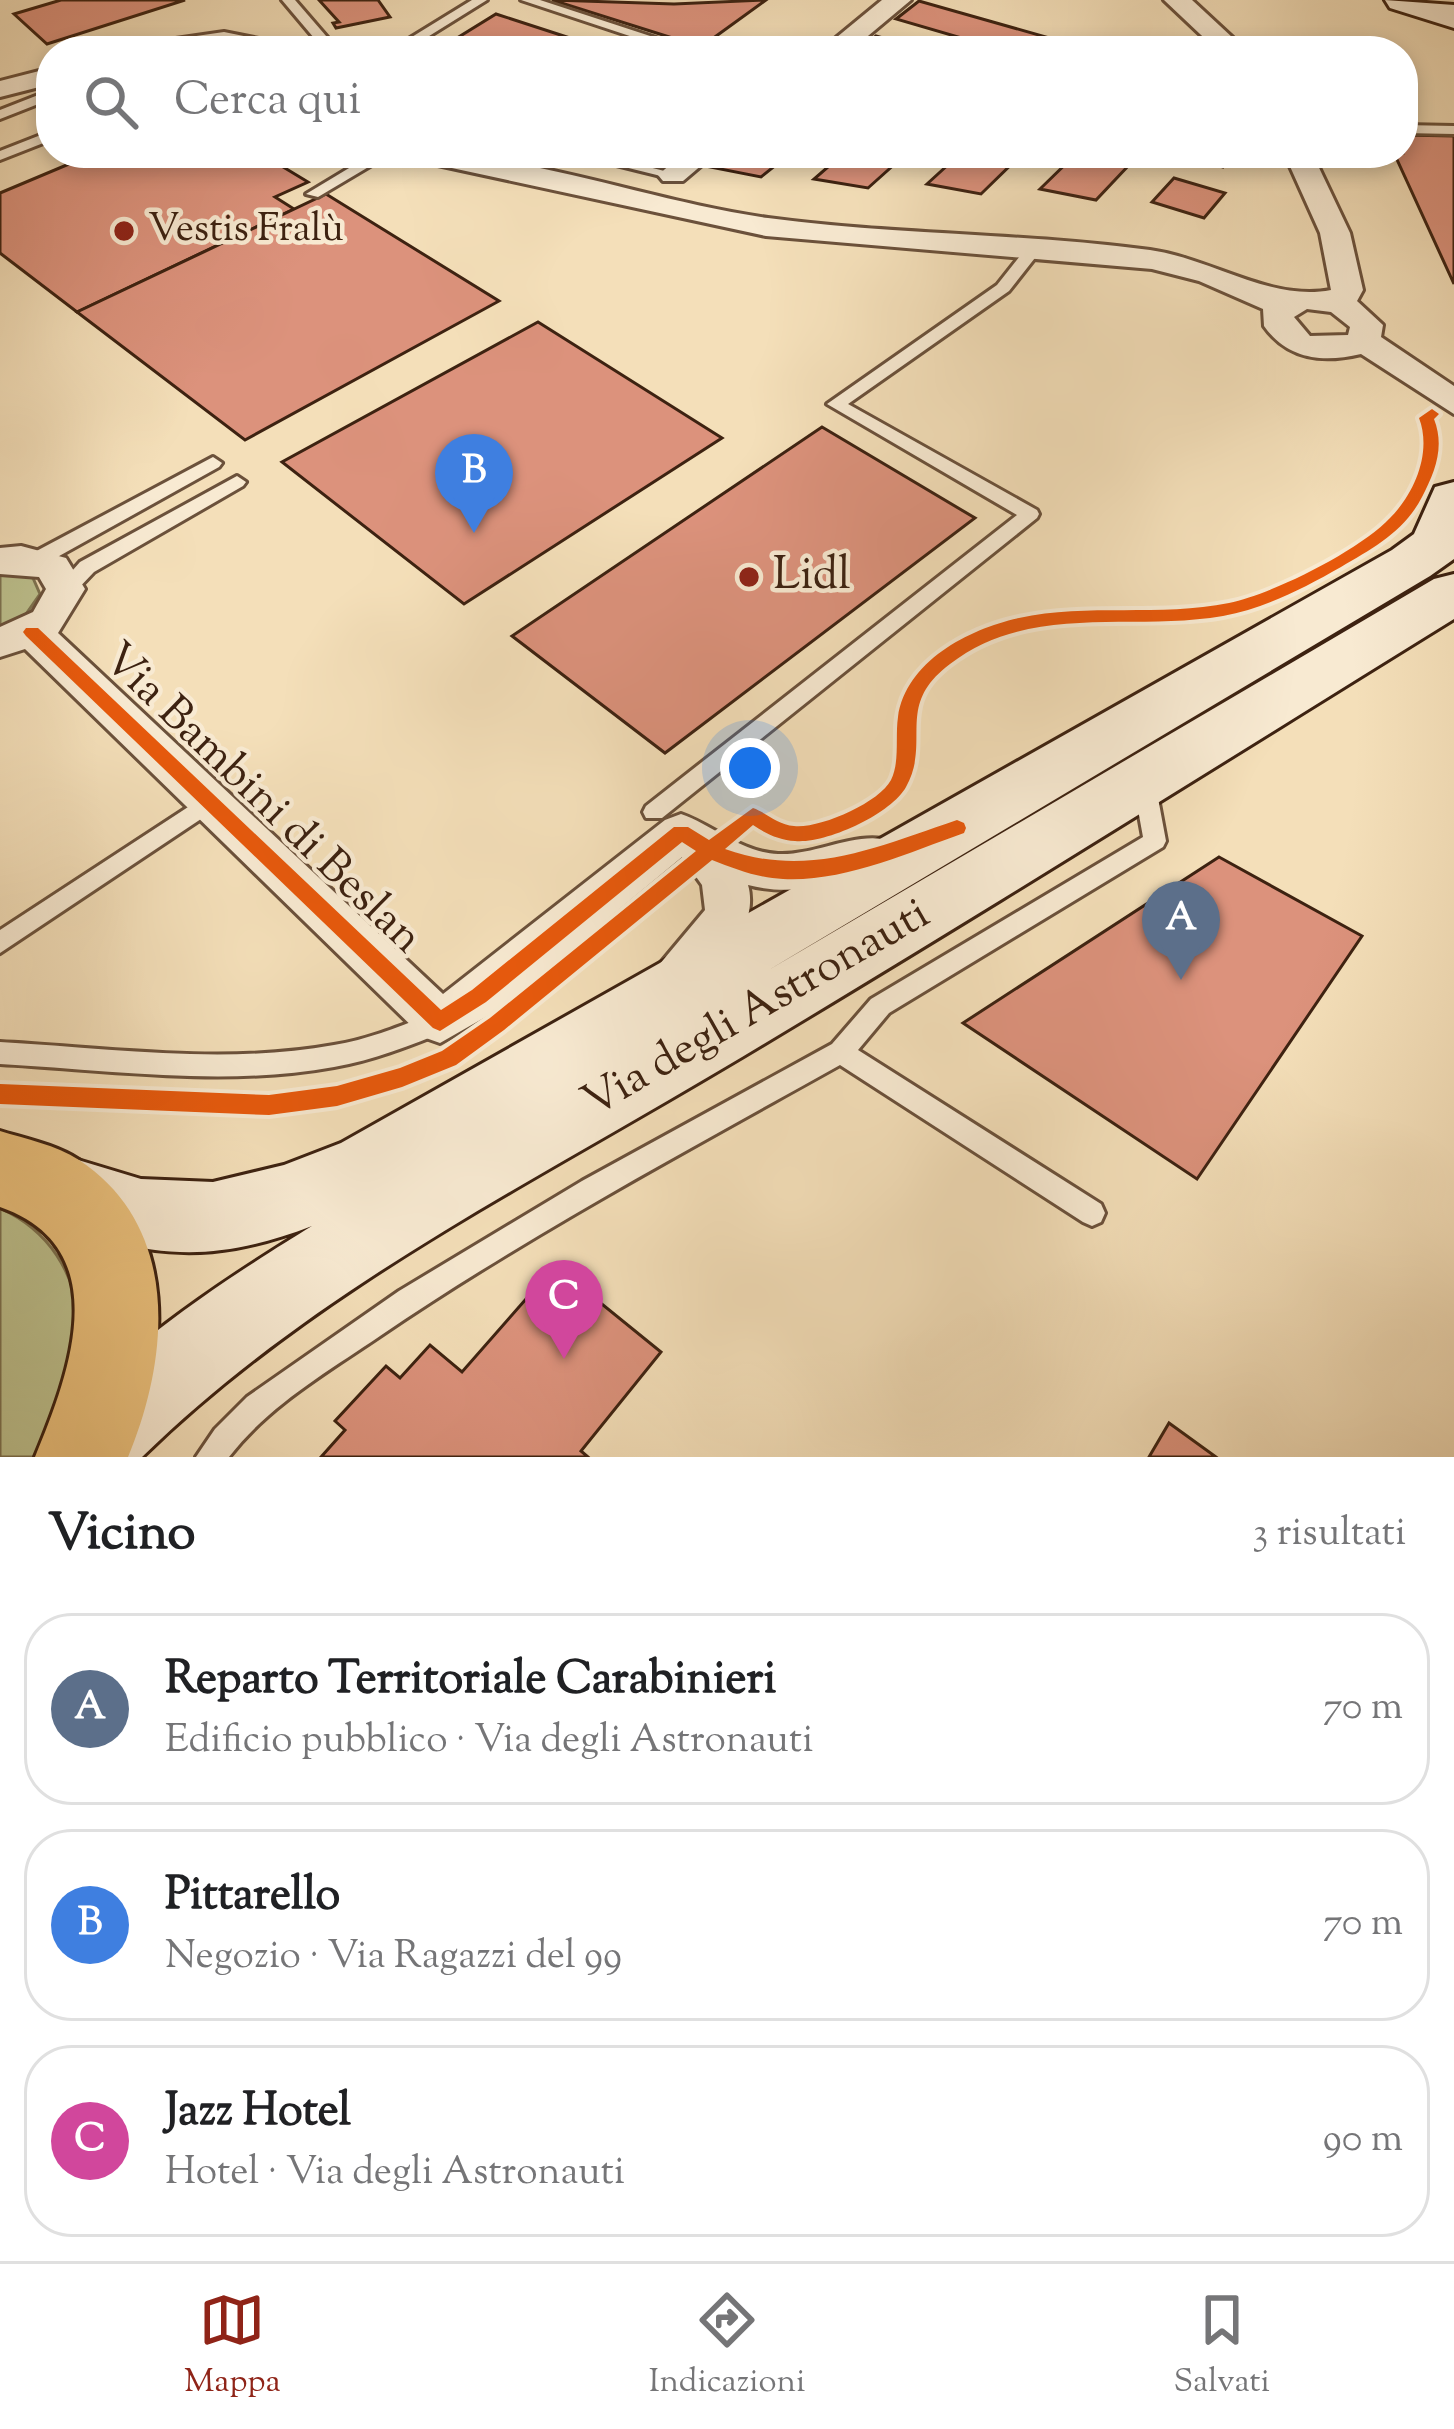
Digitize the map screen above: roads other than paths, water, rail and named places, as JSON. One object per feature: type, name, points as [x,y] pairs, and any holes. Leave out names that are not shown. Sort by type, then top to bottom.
[{"type":"main road","points":[[1402,0],[1454,17]]},
{"type":"main road","name":"Via degli Astronauti","points":[[25,1178],[115,1213],[155,1222],[205,1222],[266,1206],[403,1150],[1411,563],[1437,544],[1454,500]]},
{"type":"main road","name":"Via degli Astronauti","points":[[82,1457],[191,1352],[312,1270],[861,984],[1143,778],[1454,593]]},
{"type":"main road","points":[[25,1178],[94,1227],[119,1286],[119,1358],[106,1410],[82,1457]]},
{"type":"street","points":[[852,36],[898,0]]},
{"type":"street","points":[[1177,0],[1217,36]]},
{"type":"street","points":[[0,89],[36,80]]},
{"type":"street","points":[[493,168],[766,227],[1179,266],[1243,286],[1283,306]]},
{"type":"street","points":[[673,175],[682,168]]},
{"type":"street","points":[[1305,168],[1335,233],[1348,290],[1340,304]]},
{"type":"street","points":[[1302,299],[1340,304],[1361,317],[1367,334],[1363,341],[1329,350],[1300,343],[1280,329],[1277,313],[1283,306],[1302,299]]},
{"type":"street","points":[[1363,341],[1451,398]]},
{"type":"street","points":[[16,637],[57,612],[66,589],[62,576],[18,561]]},
{"type":"street","name":"Via Bambini di Beslan","points":[[16,637],[208,803],[440,1022]]},
{"type":"street","points":[[440,1022],[479,996],[680,832],[749,868],[811,874],[958,828]]},
{"type":"street","points":[[595,1039],[724,928],[727,884],[699,845]]},
{"type":"lane","points":[[288,0],[319,36]]},
{"type":"lane","points":[[421,36],[481,0]]},
{"type":"lane","points":[[527,0],[641,36]]},
{"type":"lane","points":[[0,115],[36,100]]},
{"type":"lane","points":[[1418,129],[1454,130]]},
{"type":"lane","points":[[0,156],[36,141]]},
{"type":"lane","points":[[313,194],[359,168]]},
{"type":"lane","points":[[642,168],[673,175]]},
{"type":"lane","points":[[655,812],[1030,514],[836,404],[1003,288],[1034,250]]},
{"type":"lane","points":[[18,561],[213,463]]},
{"type":"lane","points":[[66,589],[87,567],[237,482]]},
{"type":"lane","points":[[0,943],[208,803]]},
{"type":"lane","points":[[211,1457],[226,1434],[269,1397],[407,1300],[841,1052],[861,984]]},
{"type":"lane","points":[[0,1053],[290,1065],[365,1054],[440,1022]]},
{"type":"lane","points":[[841,1052],[1092,1213]]},
{"type":"place","name":"Vestis Fralù","points":[[124,231]]},
{"type":"place","name":"Pittarello","points":[[474,533]]},
{"type":"place","name":"Lidl","points":[[749,577]]},
{"type":"place","name":"Reparto Territoriale Carabinieri","points":[[1181,980]]},
{"type":"place","name":"Jazz Hotel","points":[[564,1359]]}]
